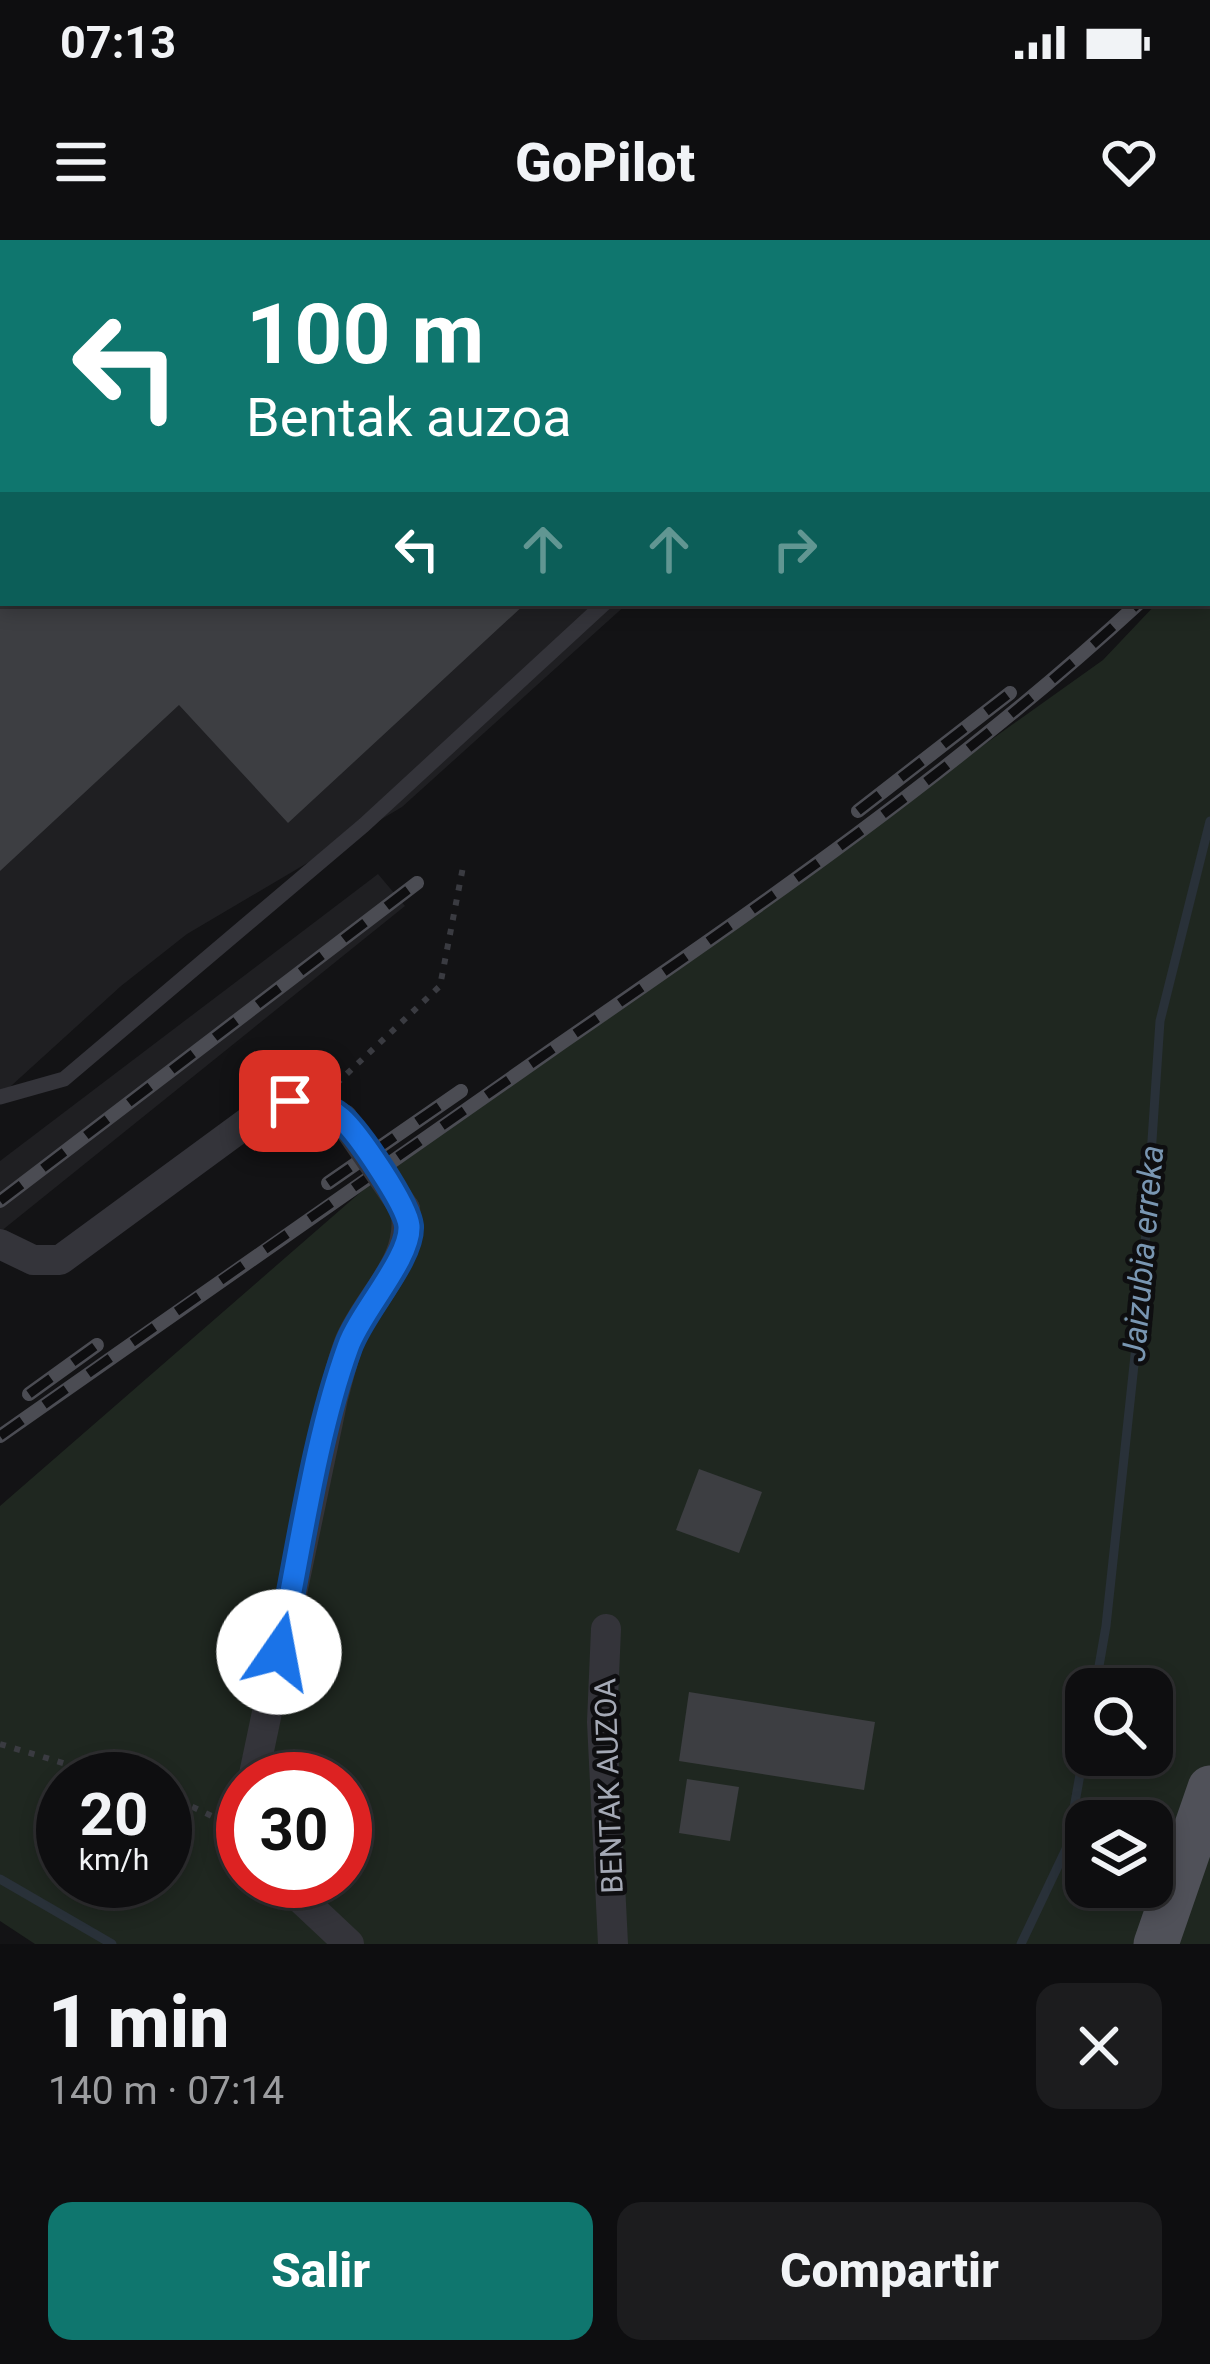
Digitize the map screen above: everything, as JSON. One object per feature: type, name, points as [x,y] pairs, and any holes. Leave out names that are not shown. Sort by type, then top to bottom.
[{"type":"main road","points":[[1156,1944],[1210,1788]]},
{"type":"street","points":[[0,1244],[32,1261],[60,1260],[263,1111],[290,1101],[329,1111],[405,1210],[409,1229],[402,1256],[373,1296],[349,1344],[333,1397],[259,1752]]},
{"type":"street","name":"BENTAK AUZOA","points":[[607,1629],[602,1722],[614,1944]]},
{"type":"street","points":[[311,1908],[349,1944]]},
{"type":"lane","points":[[0,1097],[64,1079],[364,825],[602,606]]},
{"type":"path","points":[[329,1111],[440,986],[463,867]]},
{"type":"path","points":[[0,1744],[36,1755]]},
{"type":"shaded area","points":[[0,606],[625,606],[402,807],[187,934],[121,986],[0,1096]]},
{"type":"shaded area","points":[[1154,606],[1210,606],[1210,1944],[35,1944],[0,1921],[0,1506],[378,1177],[1103,660]]},
{"type":"shaded area","points":[[378,874],[405,906],[0,1232],[0,1161]]},
{"type":"building","points":[[0,606],[523,606],[288,823],[179,705],[0,871]]},
{"type":"building","points":[[699,1469],[762,1492],[739,1553],[676,1530]]},
{"type":"building","points":[[689,1692],[875,1722],[864,1790],[679,1761]]},
{"type":"building","points":[[687,1779],[739,1787],[730,1841],[679,1833]]},
{"type":"waterway","name":"Jaizubia erreka","points":[[1099,1668],[1142,1290],[1160,1021],[1210,821]]},
{"type":"waterway","name":"Jaizubia erreka","points":[[1021,1944],[1067,1847],[1080,1776]]},
{"type":"waterway","points":[[0,1879],[112,1944]]},
{"type":"railway","points":[[0,1436],[857,834],[1001,722],[1136,606]]},
{"type":"railway","points":[[858,811],[1010,693]]},
{"type":"railway","points":[[0,1201],[417,883]]},
{"type":"railway","points":[[328,1183],[461,1091]]},
{"type":"railway","points":[[29,1394],[97,1345]]},
{"type":"route","points":[[279,1652],[333,1397],[349,1344],[373,1296],[402,1256],[409,1229],[405,1210],[343,1119],[316,1103],[290,1101]]}]
